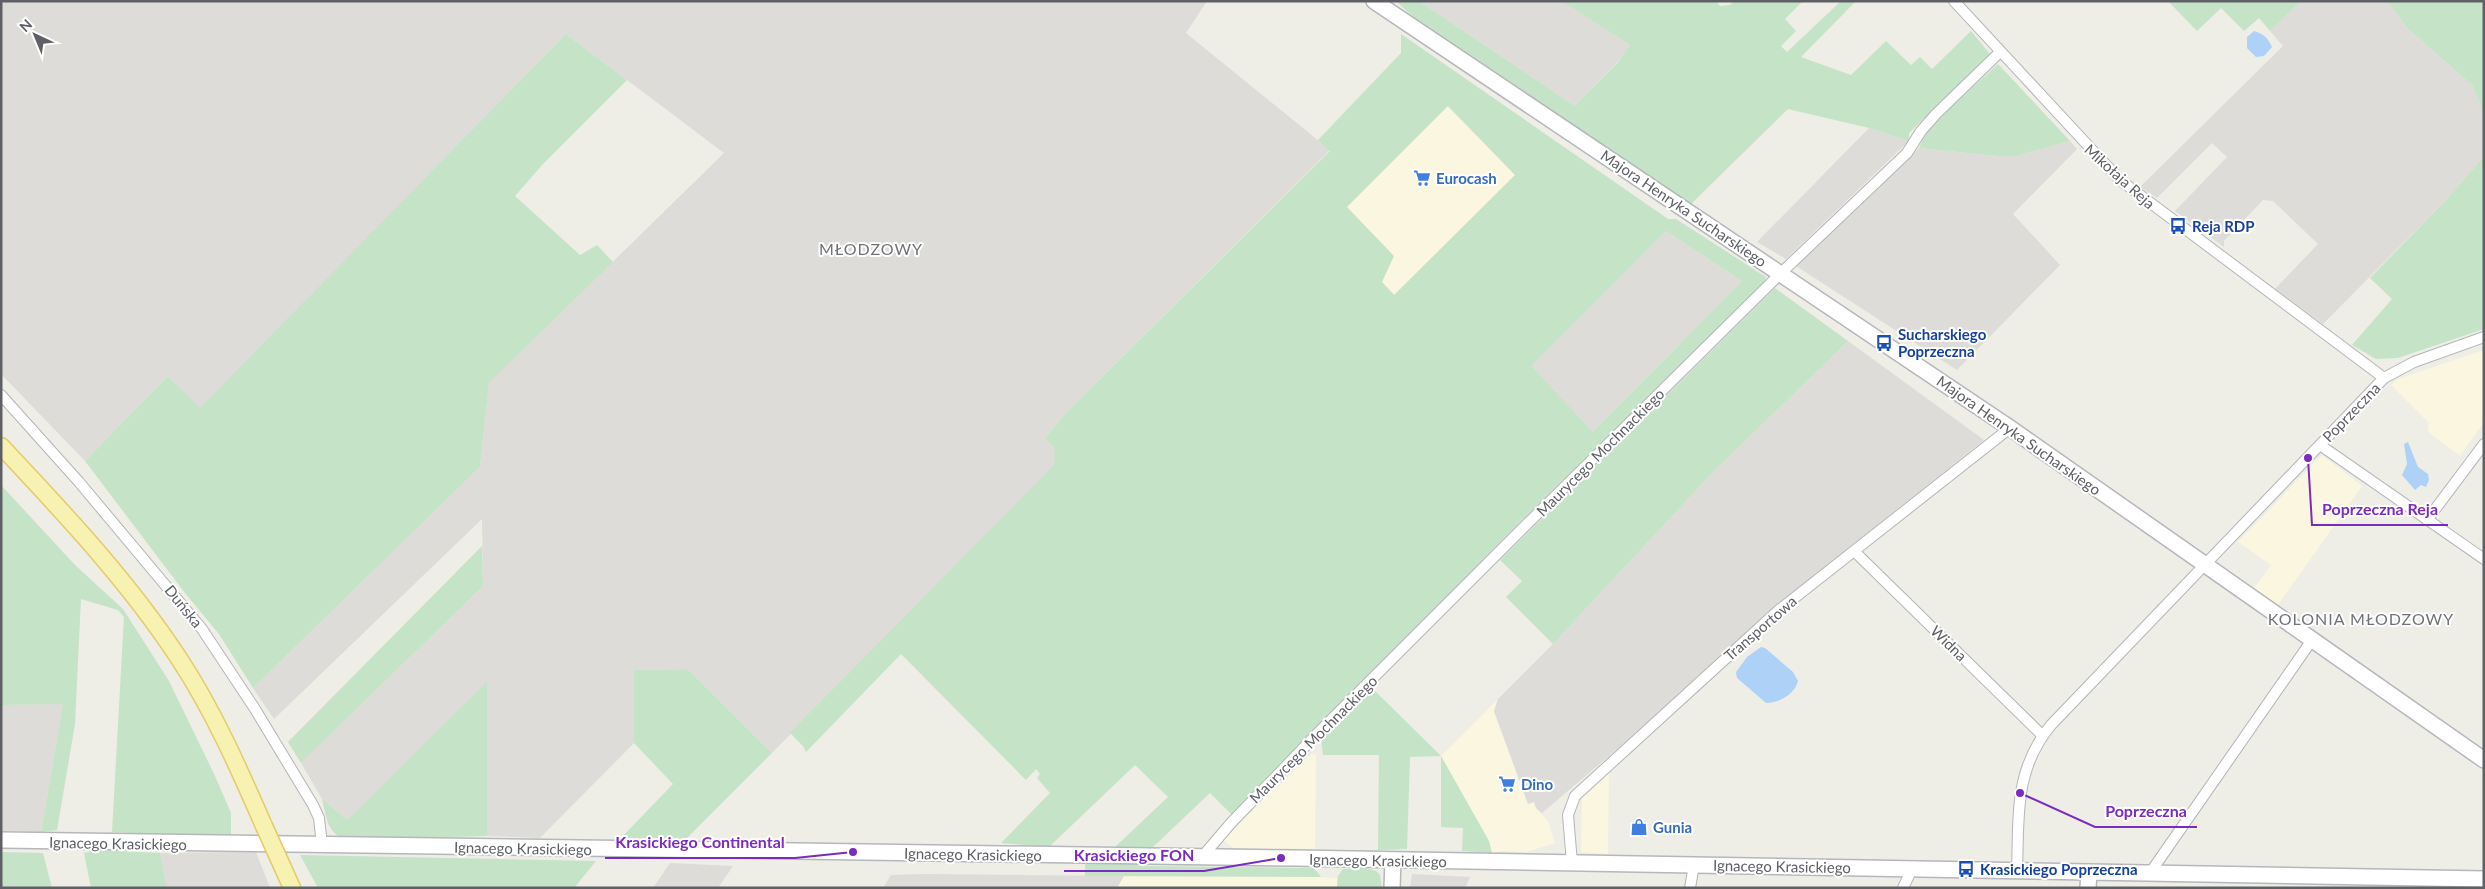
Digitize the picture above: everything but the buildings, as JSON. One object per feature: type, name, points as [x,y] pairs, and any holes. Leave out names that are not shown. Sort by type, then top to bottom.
[{"type":"main road","points":[[1,446],[97,550],[143,607],[170,646],[206,703],[292,888]]},
{"type":"street","name":"Majora Henryka Sucharskiego","points":[[1374,1],[1781,272],[2010,428],[2484,760]]},
{"type":"street","name":"Mikołaja Reja","points":[[1954,1],[2120,180],[2384,378]]},
{"type":"street","name":"Maurycego Mochnackiego","points":[[1202,857],[1231,823],[1317,734],[1781,272],[1907,154],[1921,131],[1936,114],[2000,52]]},
{"type":"street","name":"Poprzeczna","points":[[2017,870],[2020,793],[2030,756],[2042,735],[2384,378],[2392,372],[2414,362],[2484,337]]},
{"type":"street","name":"Duńska","points":[[1,395],[79,482],[210,639],[313,805],[320,824],[322,845]]},
{"type":"street","name":"Transportowa","points":[[1572,863],[1568,815],[1575,796],[1779,610],[2010,428]]},
{"type":"street","points":[[2320,444],[2484,559]]},
{"type":"street","points":[[2427,520],[2484,444]]},
{"type":"street","name":"Widna","points":[[1855,552],[2042,735]]},
{"type":"street","points":[[2150,873],[2312,640]]},
{"type":"street","name":"Ignacego Krasickiego","points":[[1,840],[1202,857],[2484,879]]},
{"type":"street","points":[[1392,888],[1393,860]]},
{"type":"street","points":[[1690,888],[1694,865]]},
{"type":"street","points":[[1903,888],[1912,869]]},
{"type":"street","points":[[2088,888],[2089,872]]},
{"type":"shaded area","points":[[1,1],[1207,1],[1186,33],[1330,150],[1067,412],[1045,438],[1055,449],[1055,465],[772,753],[688,669],[634,670],[634,743],[540,838],[487,836],[487,683],[347,820],[322,799],[301,763],[483,586],[482,519],[274,719],[253,688],[480,467],[489,383],[724,153],[566,34],[200,409],[168,376],[85,461],[1,374]]},
{"type":"shaded area","points":[[1419,1],[1561,1],[1630,45],[1625,54],[1575,106]]},
{"type":"shaded area","points":[[2301,1],[2388,1],[2406,27],[2472,85],[2484,113],[2484,156],[2447,199],[2323,324],[2275,289],[2318,244],[2273,201],[2263,200],[2224,241],[2224,247],[2175,211],[2227,157],[2212,143],[2157,198],[2140,187],[2283,46],[2270,31]]},
{"type":"shaded area","points":[[1447,106],[1515,175],[1395,295],[1382,282],[1347,207]]},
{"type":"shaded area","points":[[1869,128],[1909,141],[1786,259],[1757,242]]},
{"type":"shaded area","points":[[2070,141],[2077,149],[2013,214],[2060,265],[1957,370],[1796,266],[1919,148],[1997,156],[2016,156]]},
{"type":"shaded area","points":[[1666,231],[1742,281],[1593,432],[1530,366]]},
{"type":"shaded area","points":[[1848,341],[1984,440],[1778,604],[1642,728],[1542,813],[1536,808],[1534,802],[1528,804],[1494,711],[1498,699],[1553,644],[1712,473]]},
{"type":"shaded area","points":[[2484,350],[2484,422],[2460,456],[2428,432],[2429,423],[2391,385],[2398,379]]},
{"type":"shaded area","points":[[2322,455],[2362,486],[2278,605],[2254,588],[2271,565],[2238,542]]},
{"type":"shaded area","points":[[1498,699],[1494,712],[1528,804],[1534,802],[1536,808],[1548,821],[1555,843],[1526,852],[1502,851],[1492,853],[1489,841],[1441,756]]},
{"type":"shaded area","points":[[63,704],[41,832],[1,831],[1,705]]},
{"type":"shaded area","points":[[1311,754],[1316,755],[1315,849],[1235,849],[1223,840],[1274,788],[1277,788]]},
{"type":"shaded area","points":[[1609,772],[1608,854],[1581,852],[1582,795]]},
{"type":"shaded area","points":[[256,852],[270,888],[167,888],[160,853]]},
{"type":"shaded area","points":[[670,863],[733,866],[718,888],[653,888]]},
{"type":"shaded area","points":[[1412,874],[1470,877],[1465,888],[1410,888]]},
{"type":"shaded area","points":[[891,875],[1124,876],[1117,888],[883,888]]},
{"type":"shaded area","points":[[1124,876],[1321,877],[1337,878],[1337,888],[1117,888]]},
{"type":"green space","points":[[1396,1],[1419,1],[1575,106],[1619,61],[1630,45],[1561,1],[1716,1],[1720,6],[1730,5],[1734,1],[1803,1],[1785,19],[1796,31],[1781,46],[1787,52],[1841,1],[1856,1],[1801,57],[1851,75],[1886,41],[1911,65],[1920,57],[1932,69],[1971,31],[1990,54],[1909,133],[1909,141],[1869,128],[1788,109],[1691,204],[1421,24]]},
{"type":"green space","points":[[2168,1],[2301,1],[2270,31],[2259,18],[2244,31],[2221,8],[2197,31]]},
{"type":"green space","points":[[2388,1],[2484,1],[2484,113],[2472,85],[2406,27]]},
{"type":"green space","points":[[566,34],[627,80],[543,164],[515,196],[580,255],[597,245],[613,262],[489,383],[480,467],[253,688],[219,634],[185,593],[85,461],[168,376],[200,408]]},
{"type":"green space","points":[[1401,34],[1668,219],[1676,219],[1766,277],[1764,283],[1502,540],[1233,816],[1210,793],[1153,847],[1115,847],[1168,797],[1135,765],[1049,847],[1001,843],[1050,793],[1037,778],[1040,774],[1036,769],[1026,780],[901,654],[806,752],[803,746],[790,733],[1054,465],[1055,449],[1045,438],[1067,412],[1330,151],[1318,140],[1401,53]],"holes":[[[1448,106],[1515,175],[1394,295],[1382,282],[1394,256],[1347,207]],[[1666,231],[1742,281],[1593,432],[1531,366]]]},
{"type":"green space","points":[[1998,64],[2070,141],[2016,156],[1997,156],[1919,148],[1931,125]]},
{"type":"green space","points":[[2484,156],[2484,329],[2398,358],[2376,359],[2352,345],[2392,299],[2370,278],[2447,199]]},
{"type":"green space","points":[[1775,288],[1848,341],[1712,473],[1553,644],[1506,597],[1522,581],[1500,560]]},
{"type":"green space","points":[[1,485],[75,565],[123,609],[169,681],[215,776],[231,813],[231,838],[112,832],[124,617],[118,610],[81,599],[75,724],[57,830],[41,832],[63,704],[1,705]]},
{"type":"green space","points":[[482,546],[483,586],[301,763],[288,742]]},
{"type":"green space","points":[[688,669],[772,753],[685,840],[620,839],[673,784],[634,743],[634,670]]},
{"type":"green space","points":[[487,682],[487,836],[346,840],[339,837],[331,829],[322,799],[347,820]]},
{"type":"green space","points":[[1371,687],[1441,756],[1410,757],[1407,849],[1378,850],[1379,755],[1323,755],[1321,740]]},
{"type":"green space","points":[[1441,756],[1489,841],[1492,853],[1462,851],[1463,828],[1441,827]]},
{"type":"green space","points":[[97,850],[160,853],[167,888],[91,888],[84,853]]},
{"type":"green space","points":[[1,852],[43,853],[52,888],[1,888]]},
{"type":"green space","points":[[300,855],[596,861],[574,888],[318,888]]},
{"type":"green space","points":[[1085,862],[1139,862],[1149,866],[1314,868],[1321,877],[1085,876]]},
{"type":"green space","points":[[1362,867],[1376,871],[1380,875],[1382,888],[1337,888],[1338,876],[1343,869]]},
{"type":"water","points":[[2254,31],[2265,37],[2272,47],[2264,56],[2256,57],[2247,48],[2247,37]]},
{"type":"water","points":[[2408,442],[2418,467],[2428,474],[2429,480],[2426,487],[2421,485],[2415,490],[2402,475],[2407,464],[2404,444]]},
{"type":"water","points":[[1761,647],[1765,648],[1793,672],[1798,681],[1790,694],[1771,703],[1766,703],[1737,678],[1736,672],[1747,657]]},
{"type":"place","name":"Eurocash","points":[[1422,178]]},
{"type":"place","name":"Reja RDP","points":[[2178,226]]},
{"type":"place","name":"Sucharskiego Poprzeczna","points":[[1884,343]]},
{"type":"place","name":"Poprzeczna Reja","points":[[2308,458]]},
{"type":"place","name":"Dino","points":[[1507,784]]},
{"type":"place","name":"Poprzeczna","points":[[2020,793]]},
{"type":"place","name":"Gunia","points":[[1639,827]]},
{"type":"place","name":"Krasickiego Continental","points":[[853,852]]},
{"type":"place","name":"Krasickiego FON","points":[[1281,858]]},
{"type":"place","name":"Krasickiego Poprzeczna","points":[[1966,869]]},
{"type":"district","name":"MŁODZOWY","points":[[871,248]]},
{"type":"district","name":"KOLONIA MŁODZOWY","points":[[2361,618]]}]
